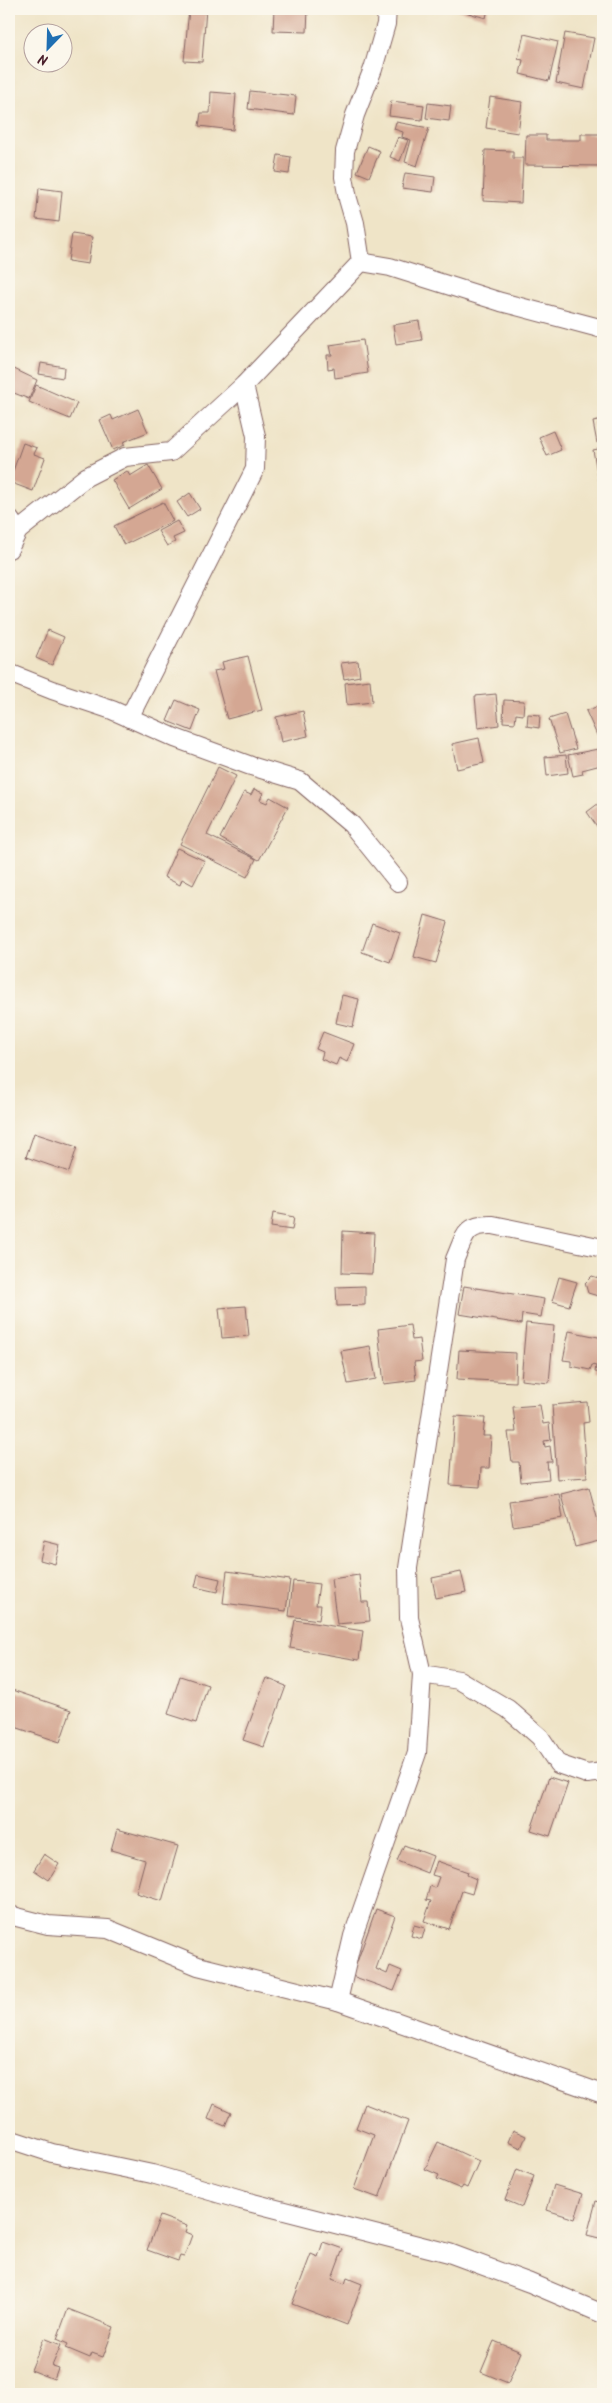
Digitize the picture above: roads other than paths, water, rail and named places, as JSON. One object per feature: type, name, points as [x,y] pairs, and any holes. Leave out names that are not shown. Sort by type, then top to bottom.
[{"type":"street","points":[[361,262],[355,223],[344,177],[345,151],[355,115],[373,69],[386,24],[387,9]]},
{"type":"street","points":[[361,262],[390,267],[501,302],[603,329]]},
{"type":"street","points":[[9,550],[14,525],[86,477],[125,457],[172,452],[244,385],[361,262]]},
{"type":"street","points":[[129,718],[245,491],[254,469],[256,436],[244,385]]},
{"type":"street","points":[[9,673],[129,718],[175,738],[300,782],[352,825],[398,882]]},
{"type":"street","points":[[338,2001],[353,1936],[417,1753],[422,1674],[409,1618],[408,1568],[455,1259],[467,1231],[478,1224],[493,1225],[603,1248]]},
{"type":"street","points":[[422,1674],[459,1680],[508,1709],[540,1737],[558,1764],[587,1774],[603,1772]]},
{"type":"street","points":[[9,1915],[48,1926],[108,1929],[198,1966],[338,2001],[603,2094]]},
{"type":"street","points":[[9,2139],[52,2153],[152,2174],[241,2200],[449,2253],[530,2283],[603,2314]]}]
